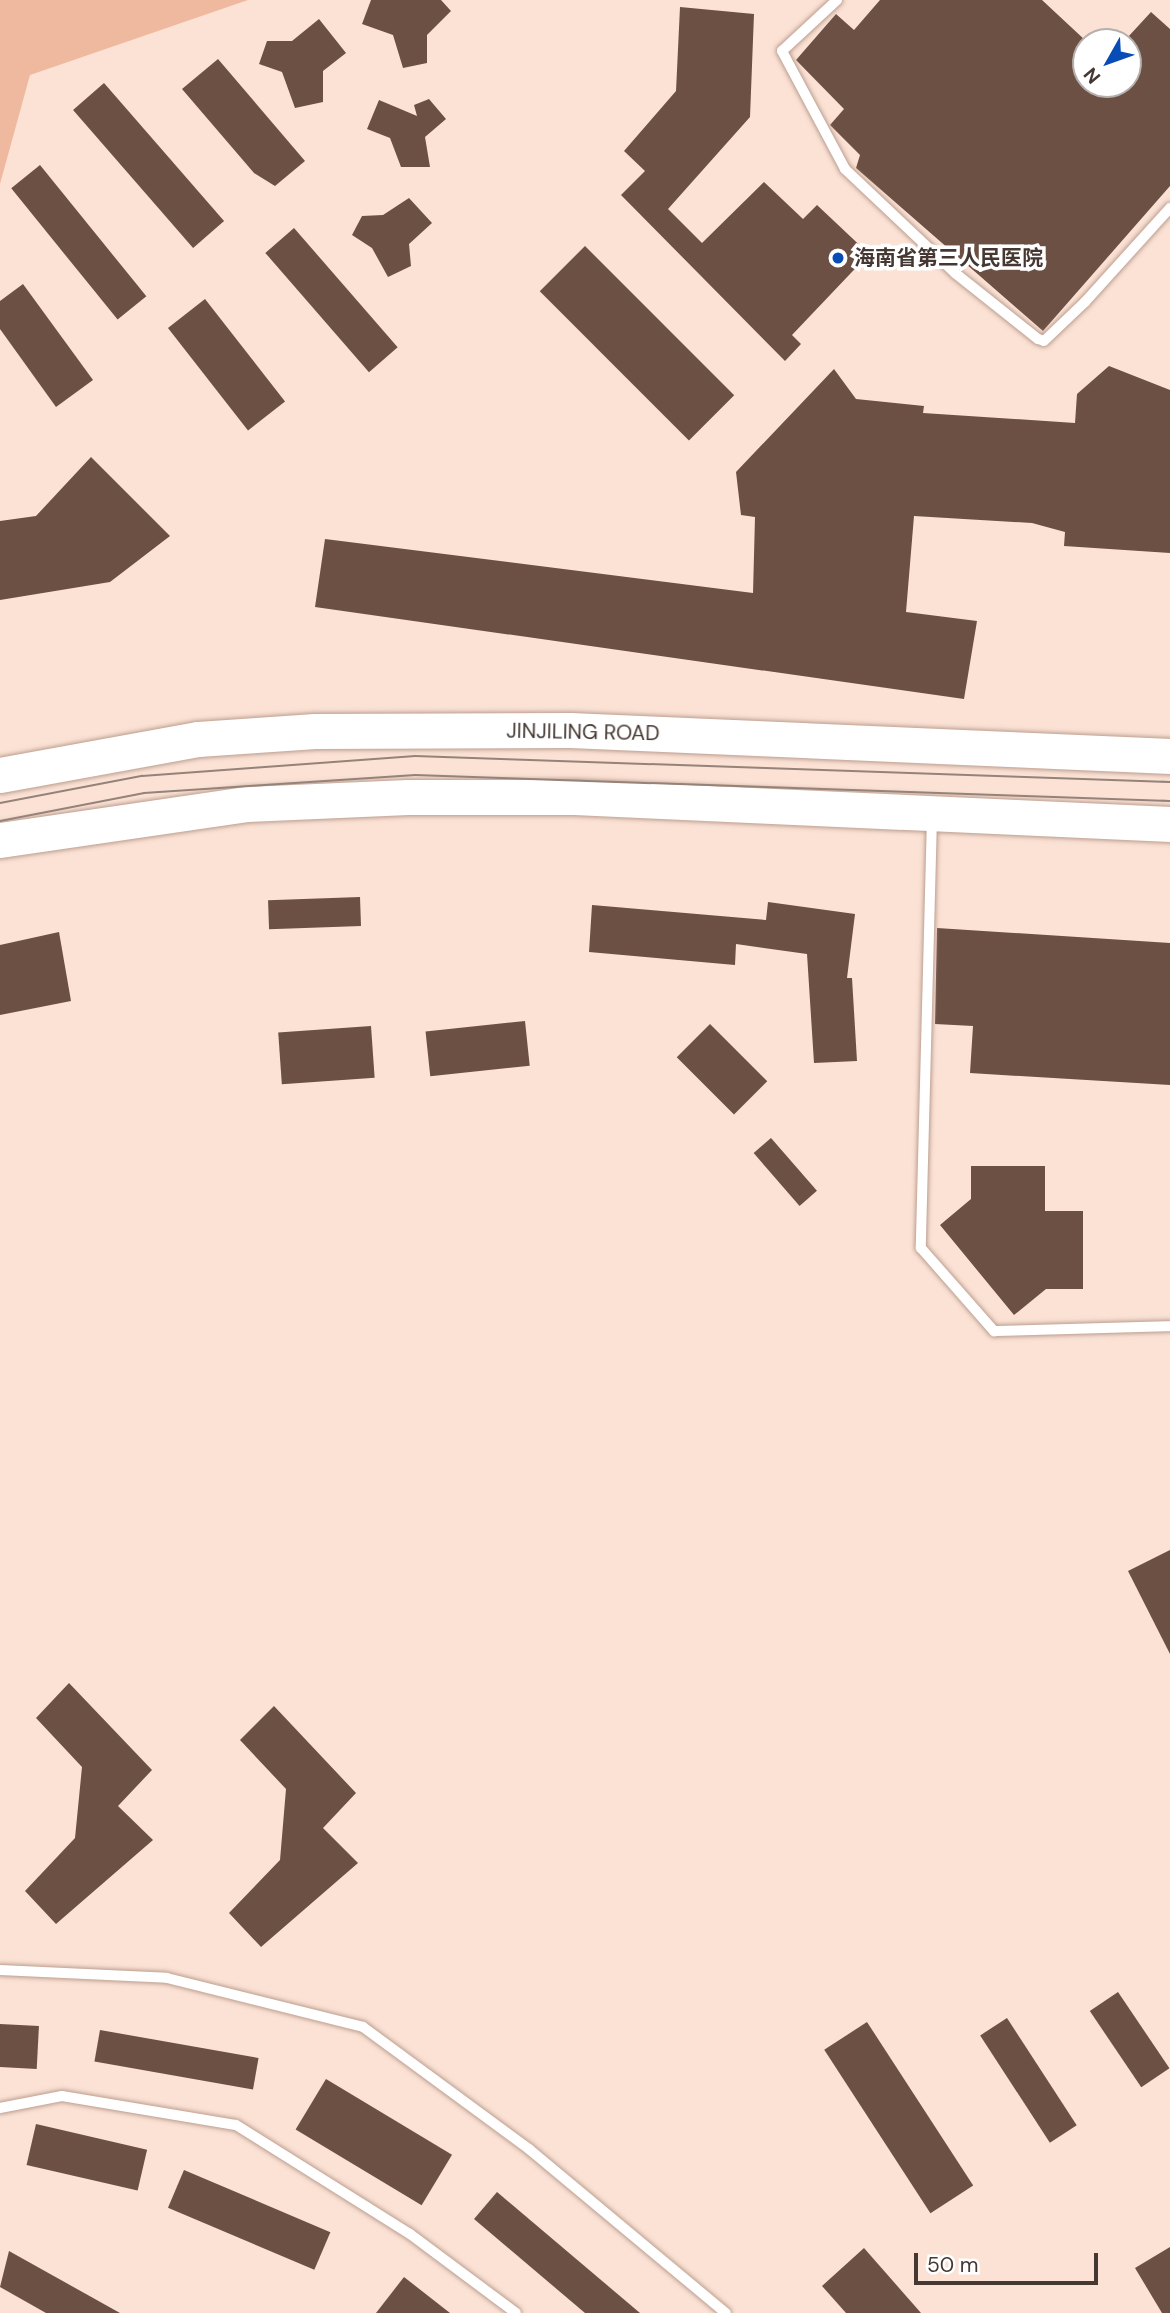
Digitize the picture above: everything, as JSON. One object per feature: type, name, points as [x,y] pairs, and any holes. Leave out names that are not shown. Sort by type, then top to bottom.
[{"type":"main road","name":"JINJILING ROAD","points":[[0,775],[198,739],[315,731],[570,730],[1170,756]]},
{"type":"main road","points":[[0,840],[247,804],[408,797],[933,810],[1170,824]]},
{"type":"lane","points":[[837,0],[782,51],[845,169],[955,273],[1038,339],[1044,341],[1085,302],[1170,208]]},
{"type":"lane","points":[[933,810],[921,1248],[994,1331],[1170,1326]]},
{"type":"lane","points":[[0,1970],[167,1978],[363,2027],[529,2149],[726,2313]]},
{"type":"lane","points":[[0,2108],[62,2096],[236,2125],[410,2234],[516,2313]]},
{"type":"shaded area","points":[[0,0],[248,0],[30,75],[0,184]]},
{"type":"building","points":[[371,0],[441,0],[451,11],[427,35],[427,63],[403,68],[393,35],[362,24]]},
{"type":"building","points":[[880,0],[1042,0],[1072,28],[1072,98],[1142,98],[1142,28],[1136,28],[1151,12],[1170,29],[1170,186],[1043,331],[856,168],[860,155],[830,125],[844,109],[796,60],[836,14],[854,30]]},
{"type":"building","points":[[680,7],[754,14],[750,117],[668,209],[702,243],[764,182],[803,219],[817,205],[869,254],[792,335],[801,344],[785,361],[621,195],[645,171],[624,151],[676,91]]},
{"type":"building","points":[[319,19],[346,53],[323,71],[323,102],[295,108],[282,72],[259,64],[267,41],[292,41]]},
{"type":"building","points":[[218,59],[305,161],[275,186],[254,173],[182,89]]},
{"type":"building","points":[[104,83],[224,221],[193,248],[73,110]]},
{"type":"building","points":[[429,99],[446,119],[425,137],[430,167],[401,167],[390,138],[367,129],[379,100],[417,116],[414,105]]},
{"type":"building","points":[[40,165],[146,296],[118,320],[11,188]]},
{"type":"building","points":[[409,198],[432,223],[409,244],[411,266],[388,277],[372,248],[352,235],[362,216],[383,215]]},
{"type":"building","points":[[294,228],[398,347],[369,372],[265,253]]},
{"type":"building","points":[[585,246],[734,395],[689,440],[540,291]]},
{"type":"building","points":[[23,284],[93,380],[56,407],[0,329],[0,301]]},
{"type":"building","points":[[205,299],[285,401],[248,430],[168,328]]},
{"type":"building","points":[[1109,366],[1170,390],[1170,553],[1064,546],[1065,532],[1032,523],[914,516],[906,612],[977,621],[964,699],[315,607],[325,539],[753,593],[755,517],[741,515],[736,472],[834,369],[856,399],[924,406],[923,413],[1075,423],[1077,394]]},
{"type":"building","points":[[91,457],[170,536],[110,582],[0,600],[0,521],[36,516]]},
{"type":"building","points":[[360,897],[361,926],[269,929],[268,900]]},
{"type":"building","points":[[768,902],[855,914],[847,978],[852,978],[857,1061],[814,1063],[807,954],[736,944],[735,965],[589,952],[592,905],[766,920]]},
{"type":"building","points":[[937,928],[1170,943],[1170,1085],[970,1073],[973,1026],[935,1024]]},
{"type":"building","points":[[59,932],[71,1001],[0,1015],[0,945]]},
{"type":"building","points":[[525,1021],[530,1066],[430,1076],[426,1031]]},
{"type":"building","points":[[710,1024],[767,1081],[734,1115],[677,1057]]},
{"type":"building","points":[[371,1026],[375,1078],[282,1084],[278,1032]]},
{"type":"building","points":[[771,1138],[817,1191],[800,1206],[754,1153]]},
{"type":"building","points":[[971,1166],[1045,1166],[1045,1211],[1083,1211],[1083,1289],[1046,1289],[1014,1315],[940,1225],[971,1199]]},
{"type":"building","points":[[1170,1550],[1170,1654],[1128,1571]]},
{"type":"building","points":[[69,1683],[152,1770],[118,1806],[153,1840],[56,1924],[25,1891],[75,1838],[82,1767],[36,1718]]},
{"type":"building","points":[[274,1706],[356,1793],[323,1828],[358,1863],[261,1947],[229,1913],[280,1860],[286,1789],[240,1740]]},
{"type":"building","points":[[1118,1992],[1169,2068],[1141,2087],[1090,2011]]},
{"type":"building","points":[[1007,2018],[1077,2125],[1050,2143],[980,2035]]},
{"type":"building","points":[[867,2022],[973,2186],[930,2213],[824,2050]]},
{"type":"building","points":[[0,2024],[39,2026],[37,2069],[0,2067]]},
{"type":"building","points":[[100,2030],[259,2058],[253,2089],[94,2062]]},
{"type":"building","points":[[326,2079],[452,2155],[422,2205],[296,2130]]},
{"type":"building","points":[[36,2124],[147,2150],[138,2191],[27,2165]]},
{"type":"building","points":[[184,2170],[330,2232],[314,2270],[168,2208]]},
{"type":"building","points":[[497,2192],[640,2313],[585,2313],[474,2219]]},
{"type":"building","points":[[1170,2247],[1170,2313],[1162,2313],[1135,2268]]},
{"type":"building","points":[[864,2248],[921,2313],[846,2313],[822,2286]]},
{"type":"building","points":[[9,2251],[120,2313],[46,2313],[0,2287]]},
{"type":"building","points":[[404,2277],[450,2313],[376,2313]]},
{"type":"tram line","points":[[0,803],[142,776],[415,756],[1170,782]]},
{"type":"tram line","points":[[0,821],[144,793],[415,775],[1170,801]]},
{"type":"place","name":"海南省第三人民医院","points":[[838,258]]}]
